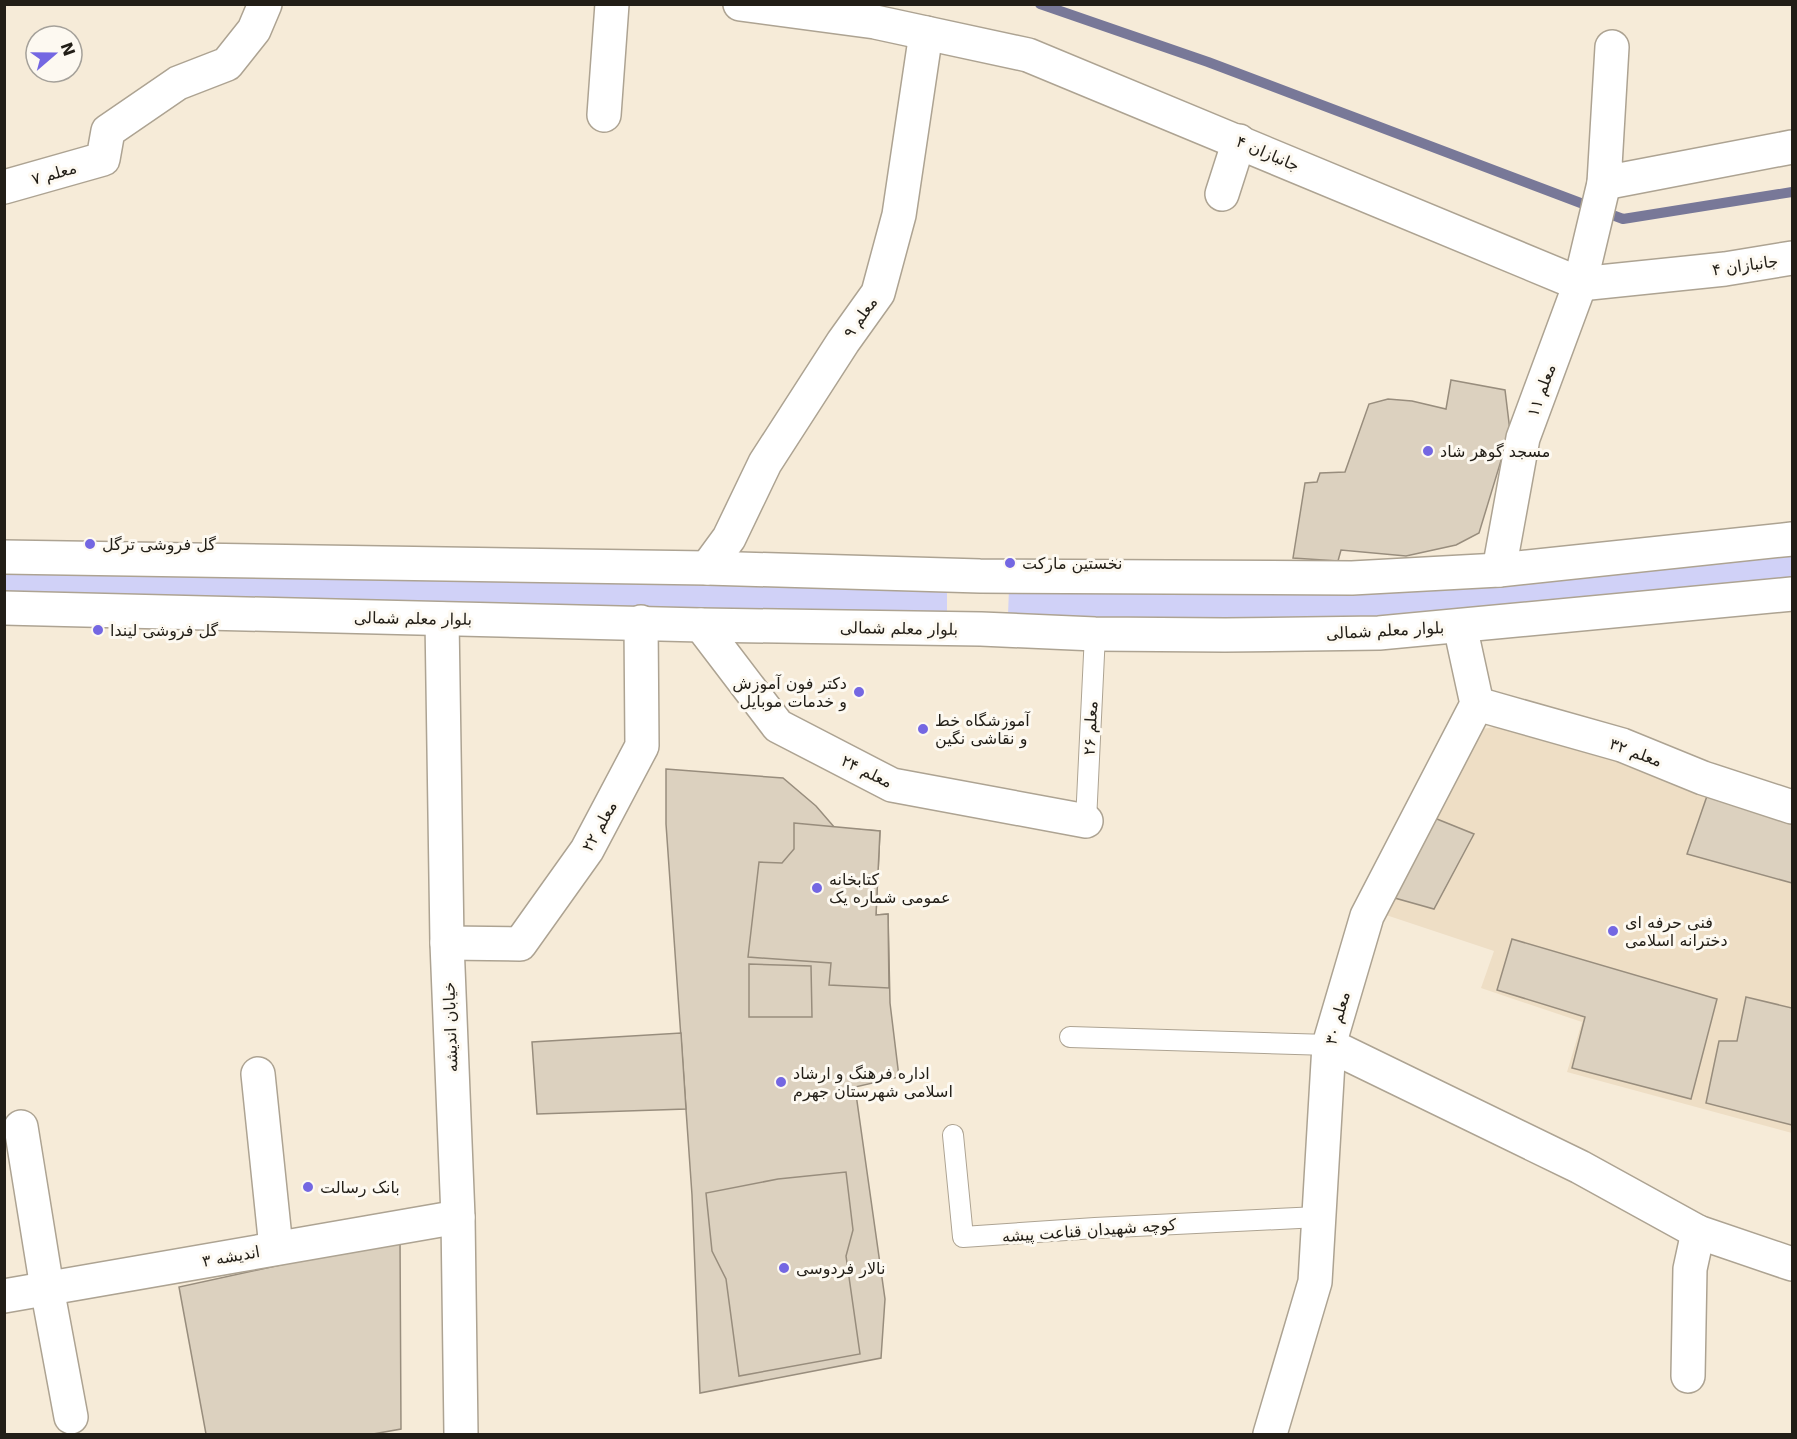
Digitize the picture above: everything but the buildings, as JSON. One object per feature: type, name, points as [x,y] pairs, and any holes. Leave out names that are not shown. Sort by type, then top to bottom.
[{"type":"street","name":"معلم ۷","points":[[4,187],[103,159],[108,131],[178,83],[227,63],[254,30],[265,4]]},
{"type":"street","points":[[604,115],[612,4]]},
{"type":"street","name":"جانبازان ۴","points":[[740,4],[809,9],[1028,55],[1580,284],[1725,269],[1792,258]]},
{"type":"street","name":"معلم ۹","points":[[707,568],[729,538],[765,463],[843,342],[878,293],[899,215],[926,33]]},
{"type":"street","name":"معلم ۱۱","points":[[1499,570],[1523,438],[1580,284],[1594,226],[1602,188],[1612,47]]},
{"type":"street","points":[[1222,194],[1239,141]]},
{"type":"street","points":[[1602,188],[1792,147]]},
{"type":"street","points":[[4,557],[707,568],[980,576],[1352,578],[1499,570],[1792,539]]},
{"type":"street","points":[[980,576],[981,629]]},
{"type":"street","name":"بلوار معلم شمالی","points":[[4,608],[701,625],[981,629],[1095,634],[1378,633],[1792,594]]},
{"type":"street","name":"خیابان اندیشه","points":[[442,619],[447,944],[458,1217],[461,1434]]},
{"type":"street","name":"معلم ۲۲","points":[[447,944],[520,944],[586,850],[642,746],[641,622]]},
{"type":"street","name":"معلم ۲۴","points":[[701,625],[778,726],[892,785],[1086,821]]},
{"type":"street","points":[[1460,627],[1477,704]]},
{"type":"street","name":"معلم ۳۲","points":[[1477,704],[1622,745],[1703,778],[1792,807]]},
{"type":"street","name":"معلم ۳۰","points":[[1270,1434],[1315,1282],[1329,1045],[1367,916],[1477,704]]},
{"type":"street","points":[[1329,1045],[1580,1167],[1698,1232],[1792,1264]]},
{"type":"street","points":[[258,1074],[276,1248]]},
{"type":"street","points":[[21,1127],[71,1417]]},
{"type":"street","name":"اندیشه ۳","points":[[4,1296],[458,1217]]},
{"type":"street","points":[[1688,1376],[1690,1269],[1698,1232]]},
{"type":"lane","name":"معلم ۲۶","points":[[1086,821],[1095,634]]},
{"type":"lane","points":[[1070,1037],[1329,1045]]},
{"type":"lane","name":"کوچه شهیدان قناعت پیشه","points":[[953,1135],[963,1238],[1095,1228],[1318,1217]]},
{"type":"shaded area","points":[[1792,552],[1792,581],[1419,616],[1218,622],[1008,615],[1009,589]]},
{"type":"shaded area","points":[[5,567],[947,589],[947,614],[5,595]]},
{"type":"shaded area","name":"فنی حرفه ای دخترانه اسلامی","points":[[1514,724],[1792,811],[1792,1133],[1567,1072],[1582,1022],[1481,988],[1494,951],[1374,911],[1469,731]]},
{"type":"waterway","points":[[1040,4],[1208,62],[1623,219],[1792,192]]},
{"type":"place","name":"مسجد گوهر شاد","points":[[1428,451]]},
{"type":"place","name":"گل فروشی ترگل","points":[[90,544]]},
{"type":"place","name":"نخستین مارکت","points":[[1010,563]]},
{"type":"place","name":"گل فروشی لیندا","points":[[98,630]]},
{"type":"place","name":"دکتر فون آموزش و خدمات موبایل","points":[[859,692]]},
{"type":"place","name":"آموزشگاه خط و نقاشی نگین","points":[[923,729]]},
{"type":"place","name":"کتابخانه عمومی شماره یک","points":[[817,888]]},
{"type":"place","name":"فنی حرفه ای دخترانه اسلامی","points":[[1613,931]]},
{"type":"place","name":"اداره فرهنگ و ارشاد اسلامی شهرستان جهرم","points":[[781,1082]]},
{"type":"place","name":"بانک رسالت","points":[[308,1187]]},
{"type":"place","name":"نالار فردوسی","points":[[784,1268]]}]
